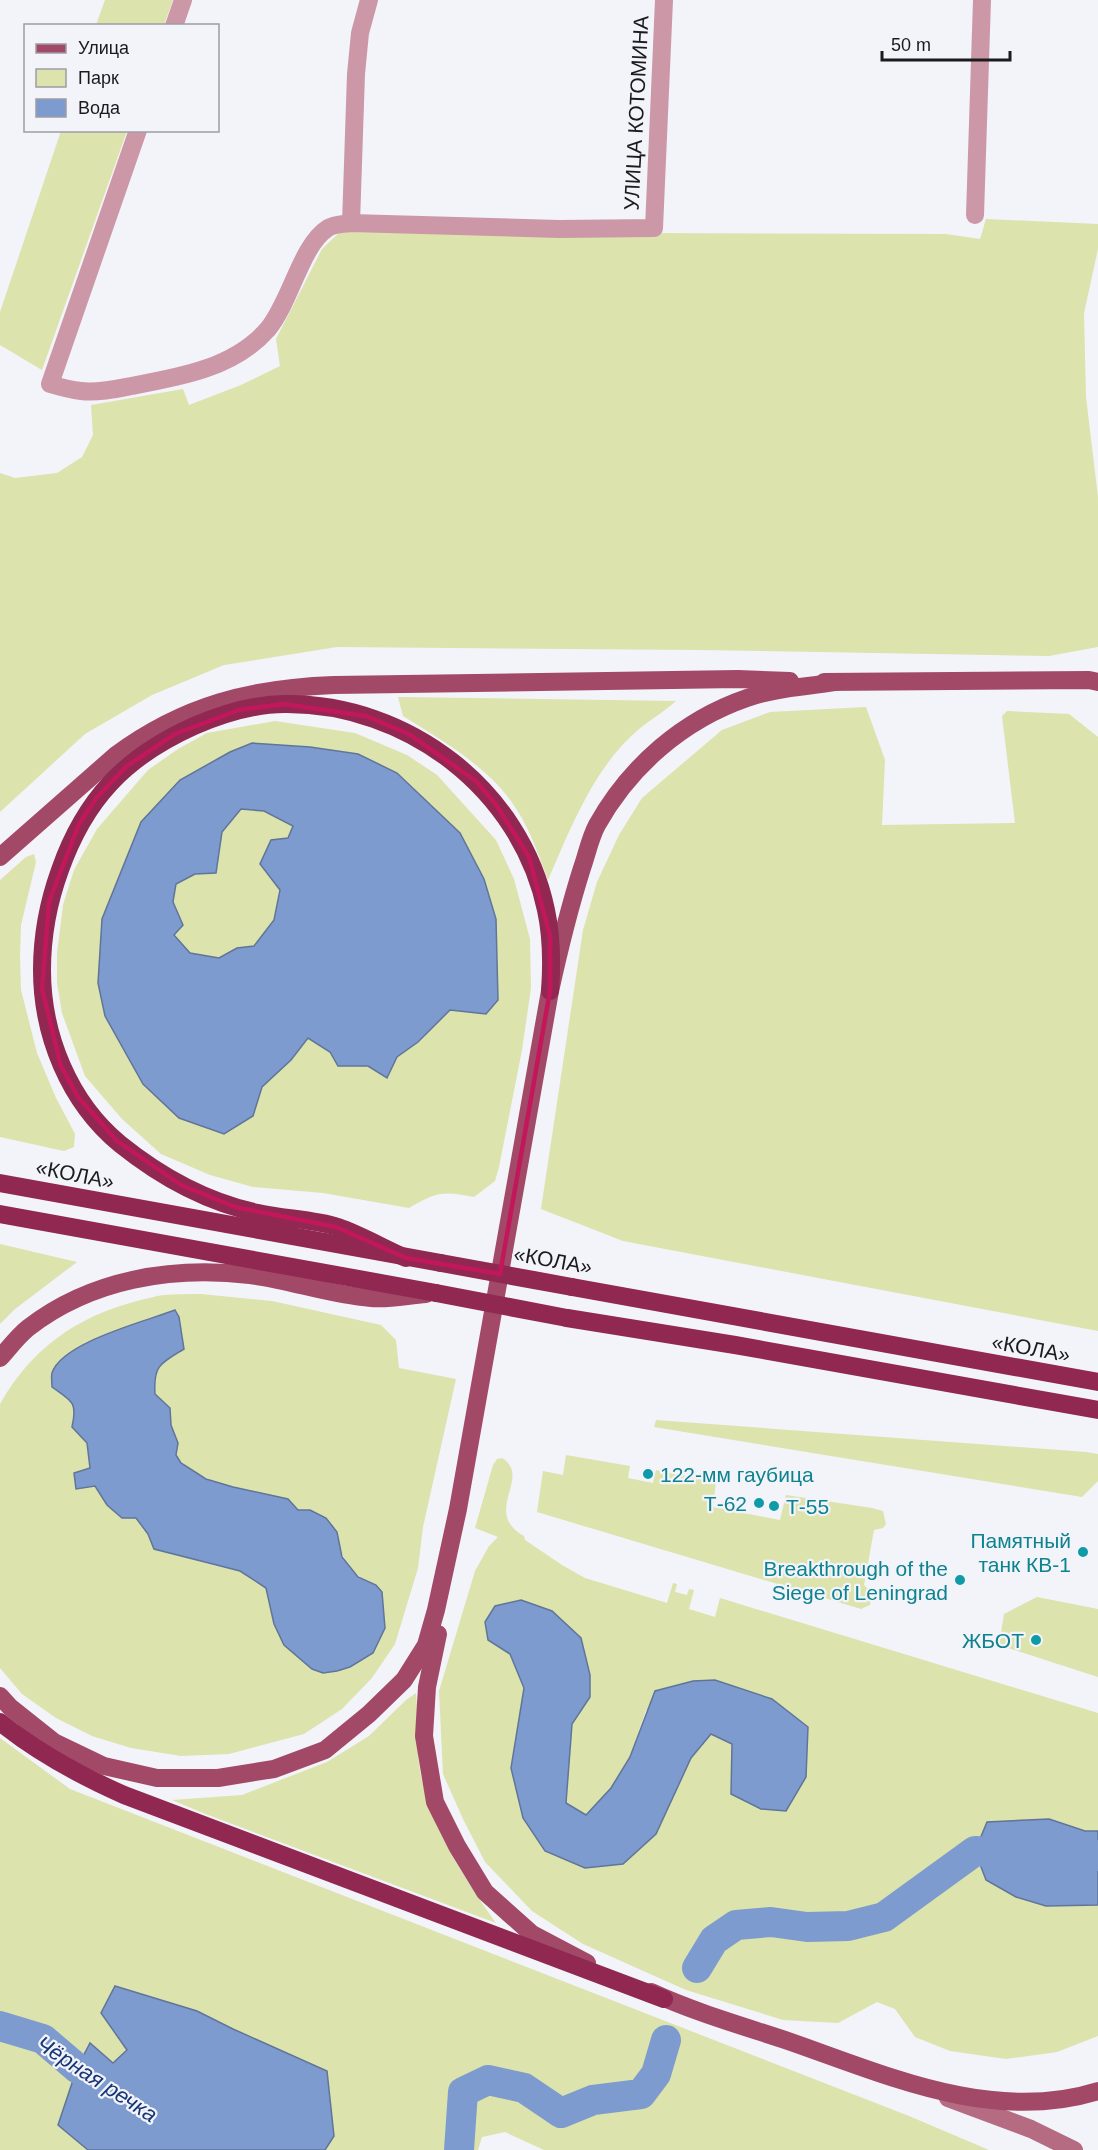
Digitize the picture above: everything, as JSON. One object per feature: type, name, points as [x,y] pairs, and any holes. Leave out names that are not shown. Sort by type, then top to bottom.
[{"type":"highway","points":[[406,1258],[336,1227],[258,1213],[204,1197],[150,1167],[117,1141],[78,1097],[61,1066],[52,1039],[42,989],[42,945],[49,902],[79,824],[97,797],[127,766],[175,734],[205,721],[239,710],[283,704],[342,709],[366,716],[409,734],[454,763],[477,782],[517,833],[529,857],[546,909],[552,958],[550,992]]},
{"type":"highway","name":"«КОЛА»","points":[[0,1183],[1098,1383]]},
{"type":"highway","points":[[0,1214],[567,1318],[735,1345],[1098,1410]]},
{"type":"highway","points":[[0,1722],[27,1744],[64,1766],[124,1795],[664,1999]]},
{"type":"main road","points":[[0,857],[135,741],[201,707],[267,690],[334,685],[738,679],[836,682],[1095,680]]},
{"type":"main road","points":[[0,1696],[10,1707],[54,1742],[104,1766],[157,1778],[218,1778],[274,1769],[325,1750],[369,1714],[404,1680],[426,1645],[436,1610],[458,1509],[550,992],[565,925],[596,827],[612,801],[653,753],[692,724],[748,698],[836,682]]},
{"type":"main road","points":[[0,1358],[26,1329],[56,1309],[88,1293],[117,1283],[163,1274],[192,1271],[252,1275],[372,1299],[436,1293]]},
{"type":"main road","points":[[458,1509],[454,1562],[427,1687],[424,1736],[435,1802],[457,1846],[485,1892],[532,1934],[578,1959],[664,1999],[898,2079],[1031,2129],[1074,2150]]},
{"type":"main road","points":[[898,2079],[982,2100],[1015,2103],[1049,2102],[1098,2091]]},
{"type":"street","points":[[175,24],[183,0]]},
{"type":"street","points":[[137,132],[50,384],[83,392],[116,388],[201,371],[226,360],[250,345],[267,330],[281,311],[314,240],[330,227],[351,223],[356,74],[360,33],[369,0]]},
{"type":"street","name":"УЛИЦА КОТОМИНА","points":[[351,223],[559,229],[654,228],[664,0]]},
{"type":"street","points":[[975,215],[982,0]]},
{"type":"highlighted area","points":[[283,704],[366,716],[409,734],[477,782],[497,806],[529,857],[550,936],[550,991],[500,1274],[406,1258],[336,1227],[235,1207],[181,1185],[117,1141],[78,1097],[61,1066],[42,989],[49,902],[79,824],[97,797],[127,766],[175,734],[239,710]]},
{"type":"green space","points":[[105,0],[173,0],[164,24],[96,24]]},
{"type":"green space","points":[[61,132],[127,132],[42,370],[0,345],[0,312]]},
{"type":"green space","points":[[986,219],[1098,224],[1098,249],[1084,313],[1086,397],[1098,497],[1098,647],[1049,656],[337,647],[224,665],[152,695],[85,734],[0,812],[0,473],[15,478],[57,473],[82,457],[93,435],[91,405],[183,389],[189,405],[241,385],[280,366],[276,339],[322,249],[340,232],[946,234],[980,239]]},
{"type":"green space","points":[[398,697],[676,701],[639,729],[609,761],[585,799],[548,880],[523,819],[511,801],[475,764],[403,716]]},
{"type":"green space","points":[[866,707],[885,760],[882,825],[1015,823],[1002,716],[1007,711],[1069,714],[1098,737],[1098,1331],[623,1241],[541,1209],[583,930],[597,882],[619,835],[642,798],[722,730],[770,712]]},
{"type":"green space","points":[[275,721],[355,733],[407,755],[437,775],[496,840],[514,879],[530,939],[531,988],[522,1050],[499,1167],[495,1181],[474,1197],[440,1194],[409,1208],[323,1193],[253,1187],[210,1175],[161,1154],[122,1119],[85,1076],[62,1013],[57,983],[57,953],[63,905],[74,870],[97,829],[148,770],[178,749],[207,733]],"holes":[[[252,743],[310,747],[358,754],[397,773],[460,833],[484,879],[496,919],[498,1000],[486,1014],[450,1009],[402,1053],[379,1064],[338,1066],[330,1052],[308,1038],[291,1060],[262,1087],[143,1084],[105,1016],[98,983]]]},
{"type":"green space","points":[[241,809],[264,811],[293,826],[288,838],[274,920],[254,946],[237,948],[219,958],[190,953],[174,934],[173,902],[176,884],[195,874],[216,873],[222,832]]},
{"type":"green space","points":[[34,854],[36,862],[21,925],[21,990],[37,1053],[56,1098],[75,1134],[74,1147],[64,1151],[0,1137],[0,880],[26,857]]},
{"type":"green space","points":[[0,1244],[77,1262],[15,1309],[0,1324]]},
{"type":"green space","points":[[196,1294],[272,1301],[381,1325],[396,1340],[399,1368],[456,1379],[423,1527],[418,1568],[395,1644],[372,1678],[342,1709],[304,1734],[229,1754],[181,1756],[131,1748],[92,1736],[56,1718],[22,1694],[0,1668],[0,1404],[12,1384],[41,1351],[75,1326],[94,1316],[137,1301],[164,1295]],"holes":[[[175,1310],[183,1349],[164,1362],[155,1377],[155,1394],[170,1408],[171,1425],[178,1443],[176,1455],[197,1473],[213,1481],[298,1510],[310,1510],[337,1532],[341,1552],[352,1571],[376,1585],[373,1653],[350,1668],[337,1671],[269,1604],[266,1588],[240,1571],[154,1549],[148,1534],[136,1518],[107,1505],[95,1486],[74,1474],[90,1468],[87,1443],[72,1427],[76,1411],[71,1400],[84,1343]]]},
{"type":"green space","points":[[656,1420],[1086,1452],[1098,1454],[1098,1481],[1082,1497],[654,1427]]},
{"type":"green space","points":[[566,1455],[630,1466],[628,1478],[653,1483],[656,1470],[716,1482],[713,1507],[780,1520],[786,1495],[883,1511],[886,1524],[883,1528],[874,1530],[864,1585],[872,1593],[870,1605],[861,1609],[537,1512],[543,1471],[563,1475]]},
{"type":"green space","points":[[502,1458],[510,1466],[512,1475],[506,1506],[512,1527],[524,1536],[525,1540],[585,1578],[667,1603],[673,1583],[677,1584],[675,1592],[687,1595],[689,1589],[694,1590],[689,1609],[715,1617],[720,1598],[1098,1713],[1098,1831],[1085,1831],[1049,1819],[1087,1905],[1098,1905],[1098,2036],[1057,2052],[1006,2059],[950,2051],[915,2037],[895,2009],[877,2002],[838,2023],[783,2020],[686,1990],[583,1944],[532,1911],[485,1862],[443,1774],[439,1691],[475,1571],[489,1546],[498,1537],[475,1528],[493,1465],[497,1459]],"holes":[[[510,1654],[590,1696],[572,1724],[566,1802],[586,1816],[611,1788],[630,1757],[646,1710],[808,1727],[786,1810],[761,1809],[731,1794],[732,1744],[711,1733],[691,1758],[656,1834],[523,1818],[511,1768],[524,1688]]]},
{"type":"green space","points":[[1037,1597],[1098,1609],[1098,1677],[999,1645],[1004,1614]]},
{"type":"green space","points":[[416,1693],[418,1756],[426,1796],[451,1853],[472,1889],[496,1923],[172,1800],[242,1795],[327,1762],[369,1736]]},
{"type":"green space","points":[[0,1738],[70,1789],[909,2116],[989,2150],[544,2150],[505,2132],[482,2137],[478,2150],[325,2150],[334,2136],[233,2029],[197,2011],[101,2013],[128,2050],[114,2063],[90,2044],[59,2124],[88,2150],[0,2150]]},
{"type":"water","points":[[252,743],[310,747],[358,754],[397,773],[460,833],[484,879],[496,919],[498,1000],[486,1014],[450,1010],[418,1042],[397,1057],[387,1078],[368,1066],[338,1066],[330,1052],[308,1038],[291,1060],[262,1087],[253,1116],[224,1134],[179,1118],[143,1084],[105,1016],[98,983],[102,919],[141,822],[180,780],[230,752]],"holes":[[[241,809],[264,811],[293,826],[288,838],[271,840],[260,864],[280,890],[274,920],[254,946],[237,948],[219,958],[190,953],[174,935],[183,925],[173,902],[176,884],[195,874],[216,873],[222,832]]]},
{"type":"water","points":[[175,1310],[179,1317],[184,1349],[160,1366],[155,1377],[155,1394],[170,1408],[171,1425],[178,1443],[176,1455],[181,1463],[206,1479],[288,1499],[298,1510],[310,1510],[326,1518],[337,1532],[342,1557],[358,1577],[376,1585],[382,1592],[385,1628],[373,1653],[350,1667],[323,1673],[312,1669],[284,1645],[274,1624],[266,1588],[240,1571],[154,1549],[148,1534],[136,1518],[122,1518],[107,1505],[95,1486],[76,1489],[74,1473],[90,1468],[87,1443],[72,1427],[74,1412],[71,1403],[52,1387],[52,1373],[59,1362],[88,1342]]},
{"type":"water","points":[[521,1600],[552,1611],[581,1638],[590,1675],[590,1697],[572,1724],[566,1803],[586,1815],[611,1788],[630,1757],[655,1691],[693,1681],[715,1680],[772,1699],[808,1727],[806,1777],[786,1811],[761,1809],[731,1794],[732,1744],[711,1734],[691,1758],[656,1834],[623,1864],[585,1868],[545,1851],[523,1818],[511,1768],[524,1688],[510,1654],[488,1640],[485,1622],[495,1606]]},
{"type":"water","points":[[1049,1819],[1085,1831],[1098,1831],[1098,1905],[1046,1906],[1016,1897],[986,1880],[975,1851],[987,1822]]},
{"type":"water","points":[[115,1986],[197,2011],[327,2071],[334,2136],[325,2150],[88,2150],[58,2125],[77,2068],[90,2043],[113,2063],[127,2050],[101,2013]]},
{"type":"waterway","points":[[697,1968],[714,1940],[736,1925],[771,1922],[807,1927],[848,1926],[884,1917],[975,1851],[1086,1859],[1098,1855]]},
{"type":"waterway","name":"Чёрная речка","points":[[0,2026],[43,2039],[77,2068],[110,2089]]},
{"type":"waterway","points":[[459,2150],[463,2092],[488,2080],[524,2088],[561,2113],[593,2100],[641,2094],[656,2074],[666,2040]]},
{"type":"place","name":"122-мм гаубица","points":[[648,1474]]},
{"type":"place","name":"Т-62","points":[[759,1503]]},
{"type":"place","name":"Т-55","points":[[774,1506]]},
{"type":"place","name":"Памятный танк КВ-1","points":[[1083,1552]]},
{"type":"place","name":"Breakthrough of the Siege of Leningrad","points":[[960,1580]]},
{"type":"place","name":"ЖБОТ","points":[[1036,1640]]}]
